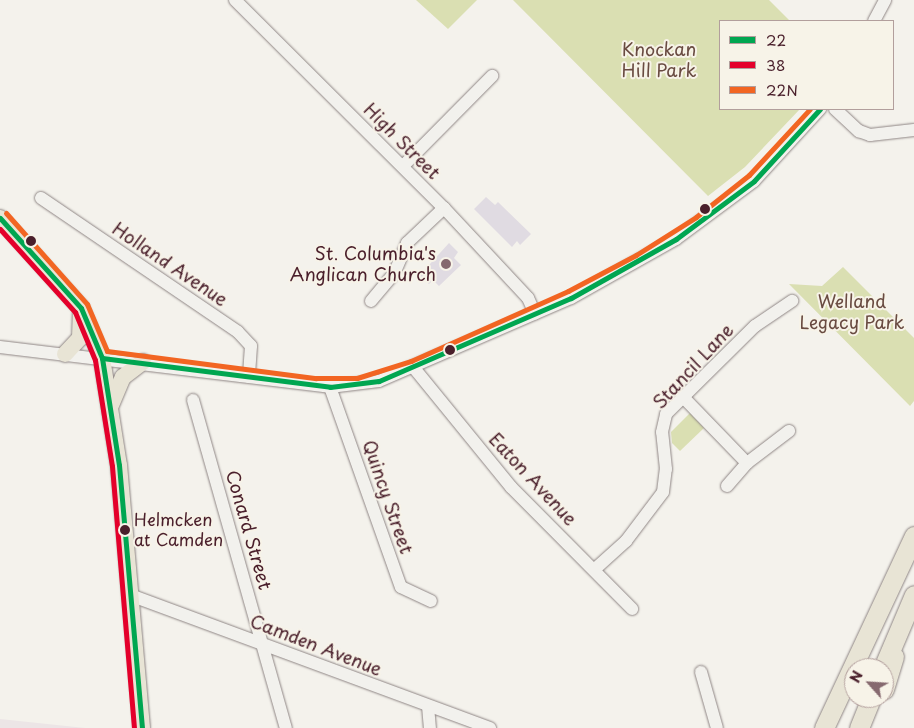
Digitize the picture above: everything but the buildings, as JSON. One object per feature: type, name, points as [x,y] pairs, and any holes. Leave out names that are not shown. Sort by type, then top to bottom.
[{"type":"highway","points":[[824,728],[914,536]]},
{"type":"highway","points":[[887,658],[914,595]]},
{"type":"highway","points":[[892,658],[901,624]]},
{"type":"highway","points":[[818,728],[839,693]]},
{"type":"highway","points":[[859,728],[867,708]]},
{"type":"highway","points":[[868,728],[876,708]]},
{"type":"main road","points":[[0,218],[81,308],[102,358],[110,407],[142,728]]},
{"type":"main road","points":[[65,354],[80,338],[81,308]]},
{"type":"main road","points":[[110,407],[123,377],[143,362]]},
{"type":"street","name":"High Street","points":[[235,0],[444,208],[528,298],[535,314]]},
{"type":"street","points":[[875,20],[885,0]]},
{"type":"street","points":[[402,166],[492,76]]},
{"type":"street","points":[[0,347],[143,362],[330,387],[358,386],[414,368],[535,314],[632,265],[720,209],[772,165],[819,110]]},
{"type":"street","points":[[836,110],[859,131],[870,135],[885,136],[914,130]]},
{"type":"street","name":"Holland Avenue","points":[[41,198],[238,332],[250,346],[249,377]]},
{"type":"street","points":[[370,301],[394,274],[407,243],[444,208]]},
{"type":"street","name":"Stancil Lane","points":[[595,570],[626,541],[662,492],[666,469],[663,423],[683,396],[755,326],[792,301]]},
{"type":"street","name":"Eaton Avenue","points":[[414,368],[511,487],[632,609]]},
{"type":"street","name":"Quincy Street","points":[[330,387],[401,587],[430,601]]},
{"type":"street","points":[[683,396],[748,463]]},
{"type":"street","name":"Conard Street","points":[[193,400],[286,728]]},
{"type":"street","points":[[727,486],[748,463],[789,431]]},
{"type":"street","name":"Camden Avenue","points":[[130,595],[490,728]]},
{"type":"street","points":[[702,672],[716,728]]},
{"type":"street","points":[[428,706],[430,728]]},
{"type":"shaded area","points":[[0,719],[85,728],[0,728]]},
{"type":"green space","points":[[416,0],[477,0],[448,29]]},
{"type":"green space","name":"Knockan Hill Park","points":[[513,0],[769,0],[789,20],[719,20],[719,110],[799,110],[745,167],[708,196]]},
{"type":"green space","name":"Welland Legacy Park","points":[[843,267],[914,338],[914,401],[910,406],[789,284],[822,286]]},
{"type":"green space","points":[[690,413],[704,428],[680,451],[672,443],[671,432]]},
{"type":"transit line","name":"22N","points":[[6,213],[87,304],[107,351],[316,378],[357,378],[411,361],[568,291],[636,255],[696,217],[749,175],[809,110]]},
{"type":"transit line","name":"22","points":[[102,358],[330,387],[379,381],[571,298],[676,239],[754,181],[819,110]]},
{"type":"transit line","name":"22","points":[[0,218],[81,308],[102,358],[119,465],[142,728]]},
{"type":"transit line","name":"38","points":[[0,229],[75,312],[95,360],[112,466],[134,728]]},
{"type":"place","name":"St. Columbia's Anglican Church","points":[[446,264]]},
{"type":"place","name":"Helmcken at Camden","points":[[125,530]]}]
